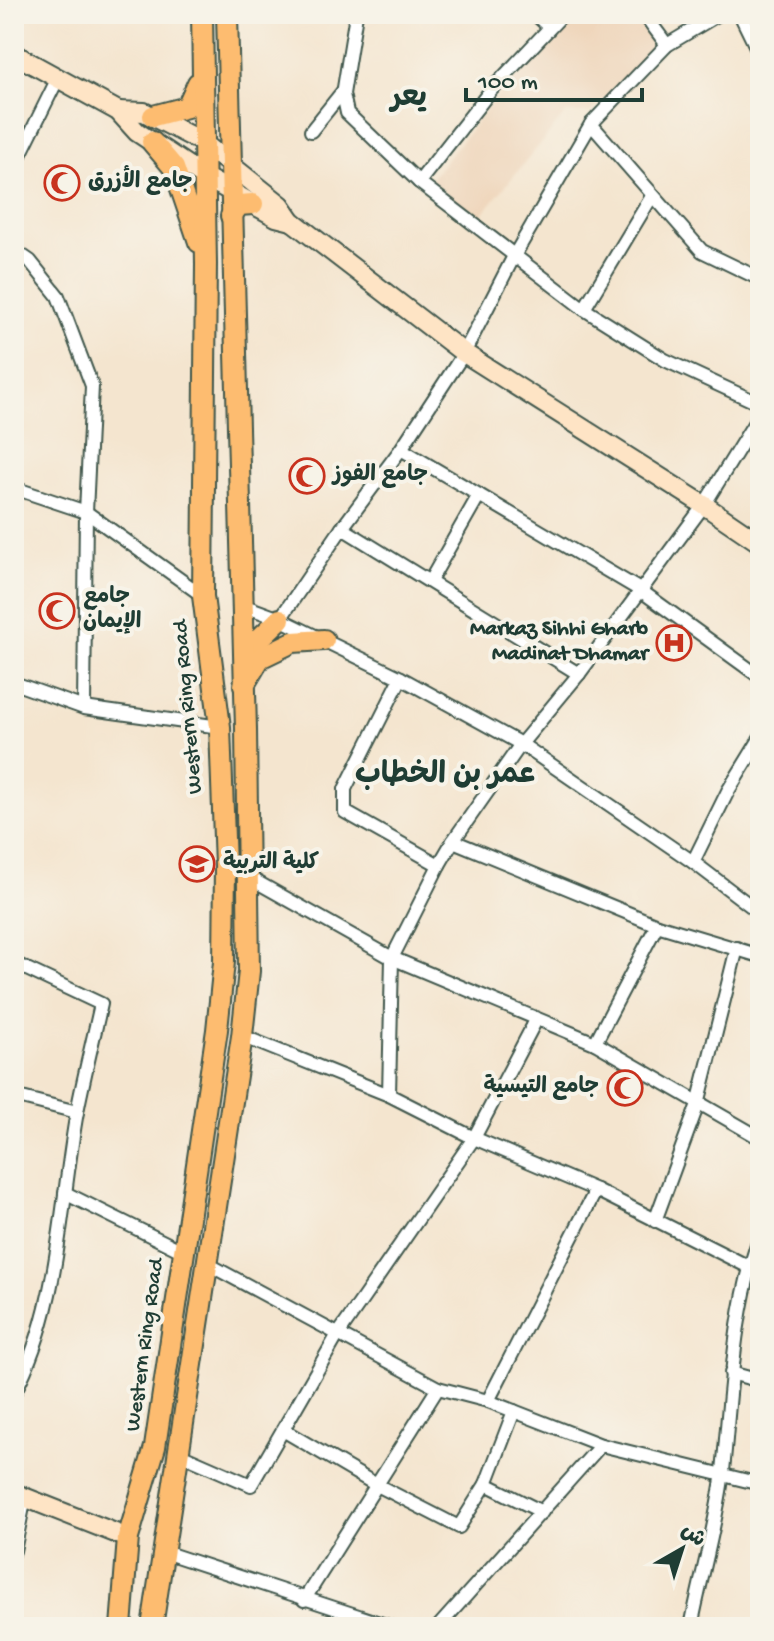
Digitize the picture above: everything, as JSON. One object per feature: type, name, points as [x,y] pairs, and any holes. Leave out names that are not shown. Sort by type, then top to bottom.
[{"type":"main road","name":"Western Ring Road","points":[[121,1627],[128,1538],[155,1447],[223,976],[225,866],[220,727],[203,596],[206,264],[202,14]]},
{"type":"main road","points":[[152,1627],[242,1036],[249,971],[227,14]]},
{"type":"main road","points":[[153,116],[187,107],[202,75]]},
{"type":"main road","points":[[152,142],[174,168],[206,264]]},
{"type":"main road","points":[[231,216],[239,205],[253,204]]},
{"type":"main road","points":[[244,685],[256,642],[280,619]]},
{"type":"main road","points":[[244,685],[260,658],[293,642],[324,640]]},
{"type":"main road","points":[[225,866],[248,877]]},
{"type":"main road","points":[[184,1252],[206,1263]]},
{"type":"street","points":[[356,14],[343,91],[347,113],[419,182],[584,309],[665,360],[760,404]]},
{"type":"street","points":[[535,14],[549,27]]},
{"type":"street","points":[[419,182],[491,90],[563,14]]},
{"type":"street","points":[[644,14],[667,45]]},
{"type":"street","points":[[280,619],[401,449],[464,353],[514,256],[591,124],[667,45],[719,14]]},
{"type":"street","points":[[740,14],[760,55]]},
{"type":"street","points":[[14,54],[118,111],[137,132],[203,176],[276,217],[292,221]]},
{"type":"street","points":[[14,167],[58,78]]},
{"type":"street","points":[[311,131],[343,91]]},
{"type":"street","points":[[118,111],[144,112],[202,142],[281,205],[292,221],[464,353],[760,543]]},
{"type":"street","points":[[591,124],[702,251],[760,279]]},
{"type":"street","points":[[584,309],[652,196]]},
{"type":"street","points":[[14,250],[30,261],[58,296],[92,386],[86,512],[84,708]]},
{"type":"street","points":[[389,1095],[392,958],[439,865],[521,744],[579,674],[704,505],[760,414]]},
{"type":"street","points":[[401,449],[640,590],[760,677]]},
{"type":"street","points":[[14,488],[86,512],[203,596]]},
{"type":"street","points":[[430,581],[479,495]]},
{"type":"street","points":[[342,528],[579,674]]},
{"type":"street","points":[[242,605],[280,619],[401,678],[521,744],[693,862],[760,913]]},
{"type":"street","points":[[401,678],[345,789],[345,812],[439,865]]},
{"type":"street","points":[[14,683],[84,708],[220,727]]},
{"type":"street","points":[[693,862],[728,791],[760,739]]},
{"type":"street","points":[[453,841],[657,925],[760,956]]},
{"type":"street","points":[[248,877],[392,958],[595,1043],[760,1138]]},
{"type":"street","points":[[595,1043],[657,925]]},
{"type":"street","points":[[655,1221],[698,1104],[737,948]]},
{"type":"street","points":[[14,963],[101,1004],[77,1112],[49,1296],[28,1364],[14,1393]]},
{"type":"street","points":[[180,1454],[251,1485],[337,1336],[474,1138],[536,1020]]},
{"type":"street","points":[[242,1036],[389,1095],[474,1138],[596,1190],[749,1267]]},
{"type":"street","points":[[14,1096],[77,1112]]},
{"type":"street","points":[[488,1401],[596,1190]]},
{"type":"street","points":[[65,1193],[184,1252]]},
{"type":"street","points":[[691,1627],[722,1475],[731,1373],[749,1267],[760,1236]]},
{"type":"street","points":[[206,1263],[438,1388],[488,1401],[601,1445],[760,1484]]},
{"type":"street","points":[[14,1362],[28,1364]]},
{"type":"street","points":[[731,1373],[760,1381]]},
{"type":"street","points":[[304,1600],[438,1388]]},
{"type":"street","points":[[283,1430],[375,1484],[459,1527],[486,1484],[514,1411]]},
{"type":"street","points":[[438,1627],[448,1621],[601,1445]]},
{"type":"street","points":[[486,1484],[542,1512]]},
{"type":"street","points":[[14,1551],[19,1495],[128,1538]]},
{"type":"street","points":[[164,1552],[392,1627]]},
{"type":"shaded area","points":[[574,14],[632,14],[657,45],[590,113],[566,113],[478,219],[429,181],[503,89]]},
{"type":"place","name":"جامع الأزرق","points":[[62,183]]},
{"type":"place","name":"جامع الفوز","points":[[307,476]]},
{"type":"place","name":"جامع الإيمان","points":[[57,611]]},
{"type":"place","name":"Markaz Sihhi Gharb Madinat Dhamar","points":[[674,643]]},
{"type":"place","name":"كلية التربية","points":[[197,864]]},
{"type":"place","name":"جامع التيسية","points":[[625,1088]]},
{"type":"district","name":"يعر","points":[[409,99]]},
{"type":"district","name":"عمر بن الخطاب","points":[[445,776]]}]
